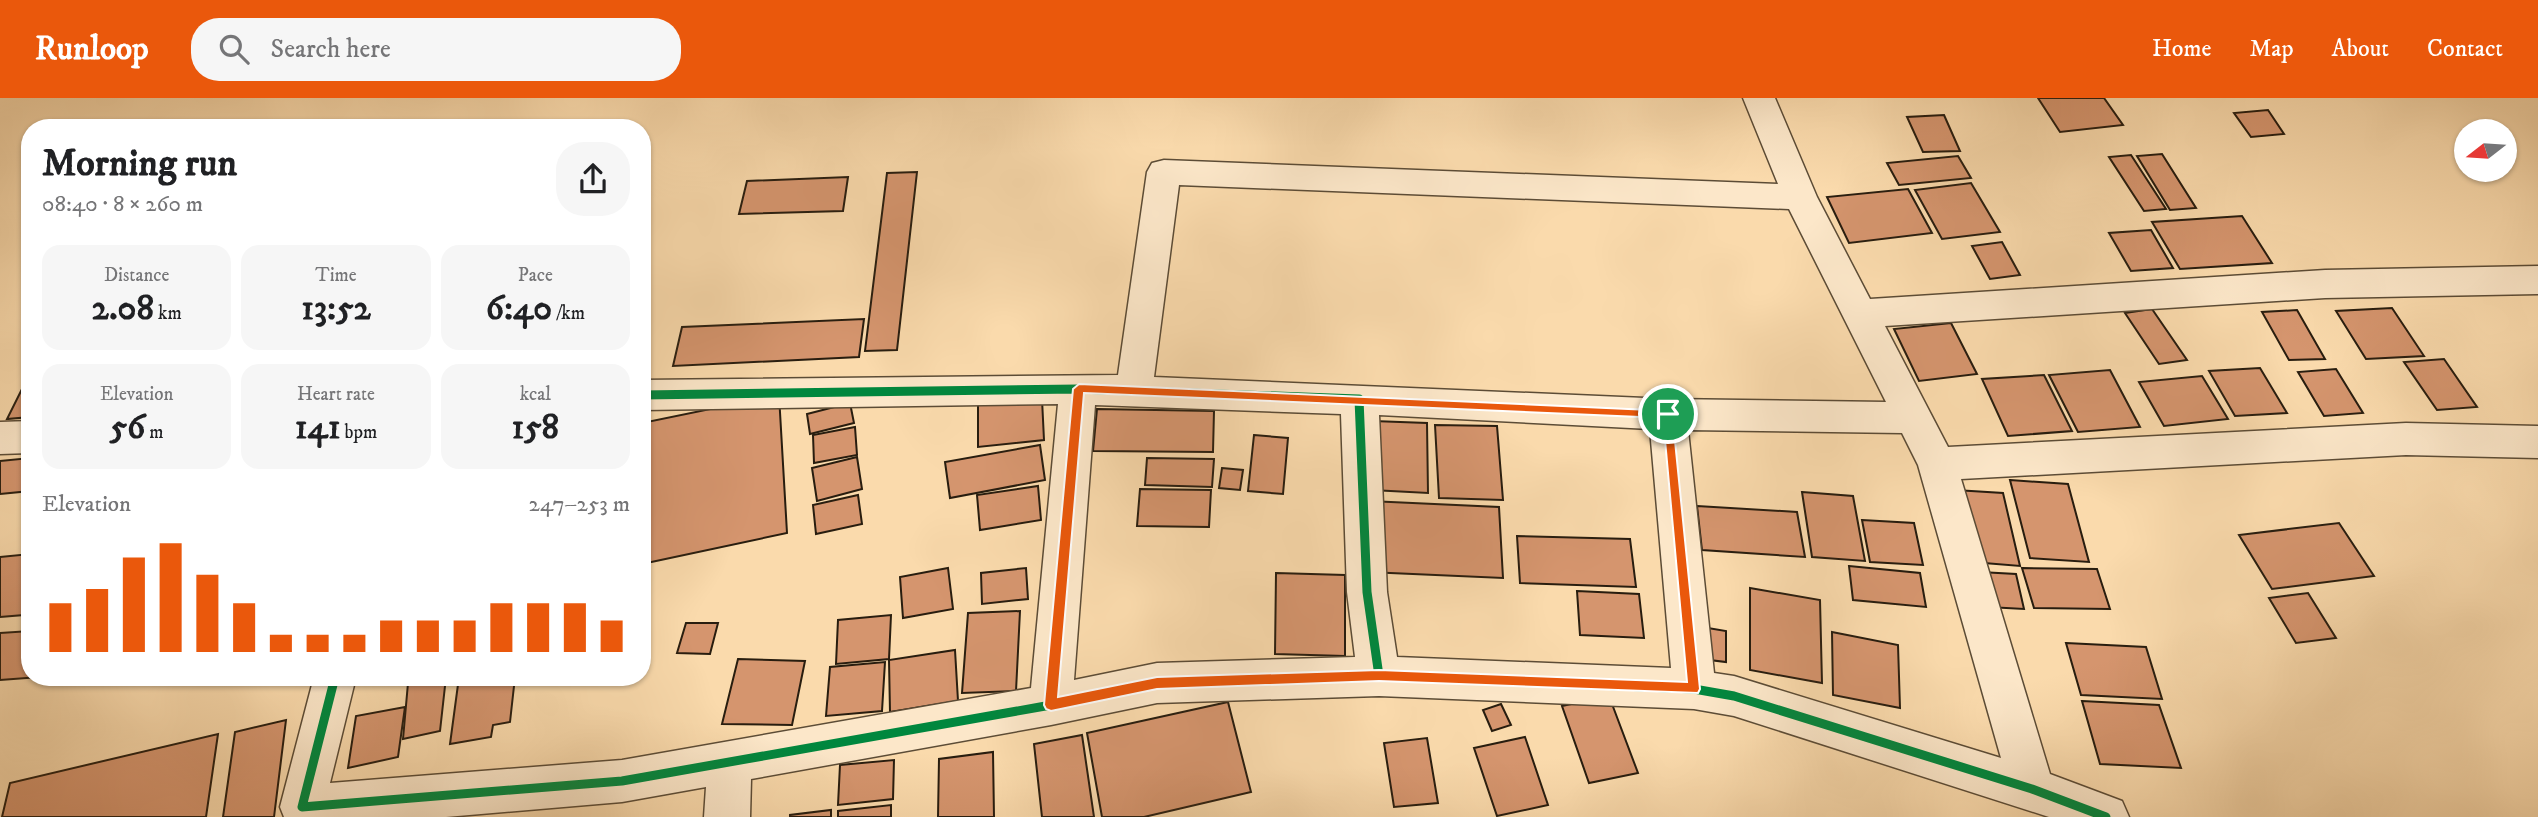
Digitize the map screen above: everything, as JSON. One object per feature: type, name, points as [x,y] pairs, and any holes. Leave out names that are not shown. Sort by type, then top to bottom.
[{"type":"street","points":[[1759,98],[1800,197],[1937,464],[2032,789]]},
{"type":"street","points":[[1133,391],[1164,172],[1800,197]]},
{"type":"street","points":[[1861,314],[2325,284],[2538,280]]},
{"type":"street","points":[[651,395],[1079,389],[1668,414],[1913,418]]},
{"type":"street","points":[[1051,705],[1079,389]]},
{"type":"street","points":[[1359,399],[1367,592],[1379,676]]},
{"type":"street","points":[[1668,414],[1694,689]]},
{"type":"street","points":[[0,438],[21,437]]},
{"type":"street","points":[[1937,464],[2406,439],[2538,442]]},
{"type":"street","points":[[333,686],[301,812],[622,781],[1051,705],[1157,683],[1379,676],[1694,689],[1734,696],[2032,789],[2106,817]]},
{"type":"street","points":[[727,817],[730,762]]},
{"type":"building","points":[[2038,98],[2104,98],[2123,125],[2060,132]]},
{"type":"building","points":[[2268,110],[2284,134],[2251,137],[2234,113]]},
{"type":"building","points":[[1944,115],[1960,151],[1923,152],[1907,117]]},
{"type":"building","points":[[2162,154],[2196,208],[2170,210],[2137,156]]},
{"type":"building","points":[[2131,155],[2166,209],[2144,211],[2109,157]]},
{"type":"building","points":[[1958,156],[1971,178],[1899,185],[1887,163]]},
{"type":"building","points":[[917,172],[897,350],[865,351],[887,173]]},
{"type":"building","points":[[848,177],[843,211],[739,214],[747,181]]},
{"type":"building","points":[[1971,183],[2000,232],[1942,239],[1915,190]]},
{"type":"building","points":[[1908,189],[1932,233],[1849,243],[1827,197]]},
{"type":"building","points":[[2242,216],[2272,263],[2180,269],[2152,222]]},
{"type":"building","points":[[2151,230],[2173,268],[2131,271],[2109,233]]},
{"type":"building","points":[[2002,242],[2020,275],[1990,279],[1972,246]]},
{"type":"building","points":[[2392,308],[2424,356],[2366,359],[2336,311]]},
{"type":"building","points":[[2152,309],[2187,360],[2159,364],[2125,313]]},
{"type":"building","points":[[2297,310],[2325,359],[2289,360],[2262,312]]},
{"type":"building","points":[[864,319],[859,357],[673,366],[682,327]]},
{"type":"building","points":[[1951,323],[1977,374],[1919,381],[1894,329]]},
{"type":"building","points":[[2444,359],[2477,407],[2437,410],[2404,362]]},
{"type":"building","points":[[2260,368],[2287,413],[2235,416],[2209,371]]},
{"type":"building","points":[[2336,369],[2363,413],[2324,416],[2298,372]]},
{"type":"building","points":[[2110,370],[2140,427],[2078,432],[2049,375]]},
{"type":"building","points":[[2044,375],[2072,431],[2008,436],[1982,379]]},
{"type":"building","points":[[2202,376],[2228,419],[2164,426],[2139,382]]},
{"type":"building","points":[[21,391],[21,418],[7,419]]},
{"type":"building","points":[[779,395],[787,533],[651,562],[651,421]]},
{"type":"building","points":[[1042,399],[1044,440],[978,447],[978,405]]},
{"type":"building","points":[[850,403],[854,423],[810,434],[807,414]]},
{"type":"building","points":[[1097,409],[1214,411],[1213,452],[1093,451]]},
{"type":"building","points":[[1373,421],[1427,423],[1428,493],[1372,490]]},
{"type":"building","points":[[1435,425],[1497,426],[1503,500],[1439,498]]},
{"type":"building","points":[[855,427],[857,455],[814,463],[813,435]]},
{"type":"building","points":[[1254,435],[1288,438],[1283,494],[1248,491]]},
{"type":"building","points":[[1040,445],[1045,480],[950,498],[945,462]]},
{"type":"building","points":[[857,457],[862,489],[817,501],[812,468]]},
{"type":"building","points":[[1147,458],[1214,459],[1212,487],[1145,485]]},
{"type":"building","points":[[21,459],[21,492],[0,494],[0,461]]},
{"type":"building","points":[[1222,468],[1243,470],[1240,490],[1219,488]]},
{"type":"building","points":[[2010,480],[2068,484],[2089,562],[2030,558]]},
{"type":"building","points":[[1038,486],[1041,520],[980,530],[977,495]]},
{"type":"building","points":[[1140,489],[1211,490],[1209,527],[1137,526]]},
{"type":"building","points":[[1955,490],[2003,493],[2020,566],[1972,562]]},
{"type":"building","points":[[1802,492],[1853,496],[1865,561],[1812,557]]},
{"type":"building","points":[[858,495],[862,524],[816,534],[813,505]]},
{"type":"building","points":[[1369,501],[1499,507],[1503,578],[1368,572]]},
{"type":"building","points":[[1697,506],[1797,512],[1805,557],[1702,550]]},
{"type":"building","points":[[1862,520],[1914,523],[1923,565],[1870,562]]},
{"type":"building","points":[[2339,523],[2374,576],[2272,589],[2239,535]]},
{"type":"building","points":[[1517,536],[1630,539],[1636,587],[1520,583]]},
{"type":"building","points":[[21,555],[21,615],[0,617],[0,557]]},
{"type":"building","points":[[1849,566],[1920,573],[1926,607],[1853,600]]},
{"type":"building","points":[[948,568],[953,609],[903,618],[900,577]]},
{"type":"building","points":[[1026,568],[1028,599],[982,604],[981,573]]},
{"type":"building","points":[[2022,568],[2097,569],[2110,609],[2034,608]]},
{"type":"building","points":[[1980,572],[2016,574],[2024,609],[1988,607]]},
{"type":"building","points":[[1276,573],[1345,575],[1345,656],[1275,654]]},
{"type":"building","points":[[1750,588],[1820,600],[1822,683],[1750,670]]},
{"type":"building","points":[[1577,591],[1639,594],[1644,638],[1580,635]]},
{"type":"building","points":[[2308,593],[2336,638],[2296,643],[2269,598]]},
{"type":"building","points":[[1020,611],[1016,691],[962,693],[968,613]]},
{"type":"building","points":[[891,615],[889,659],[836,664],[838,620]]},
{"type":"building","points":[[686,623],[718,623],[710,654],[677,653]]},
{"type":"building","points":[[1702,627],[1726,631],[1726,662],[1702,659]]},
{"type":"building","points":[[21,632],[21,678],[0,680],[0,633]]},
{"type":"building","points":[[1832,632],[1898,645],[1900,708],[1833,695]]},
{"type":"building","points":[[2066,643],[2146,647],[2162,699],[2081,695]]},
{"type":"building","points":[[955,650],[958,701],[890,712],[889,660]]},
{"type":"building","points":[[738,659],[805,661],[792,725],[722,724]]},
{"type":"building","points":[[885,662],[882,711],[826,716],[830,667]]},
{"type":"building","points":[[408,686],[445,686],[440,731],[403,739]]},
{"type":"building","points":[[458,686],[514,686],[510,722],[493,725],[491,737],[450,744]]},
{"type":"building","points":[[1609,696],[1638,773],[1589,783],[1562,706]]},
{"type":"building","points":[[2082,701],[2159,705],[2181,768],[2100,764]]},
{"type":"building","points":[[1228,702],[1251,792],[1144,817],[1102,817],[1087,733]]},
{"type":"building","points":[[1501,704],[1511,725],[1492,731],[1483,710]]},
{"type":"building","points":[[405,707],[398,757],[348,768],[356,716]]},
{"type":"building","points":[[286,720],[274,817],[223,817],[235,732]]},
{"type":"building","points":[[218,734],[206,817],[2,817],[10,783]]},
{"type":"building","points":[[1082,735],[1094,817],[1042,817],[1034,744]]},
{"type":"building","points":[[1525,737],[1548,805],[1497,816],[1474,748]]},
{"type":"building","points":[[1427,738],[1438,803],[1394,807],[1384,743]]},
{"type":"building","points":[[993,752],[994,817],[938,817],[939,759]]},
{"type":"building","points":[[894,760],[893,799],[838,805],[840,765]]},
{"type":"building","points":[[891,805],[891,817],[838,817],[838,811]]},
{"type":"building","points":[[831,810],[831,817],[790,817],[790,815]]},
{"type":"cycle path","points":[[651,395],[1078,389],[1359,399],[1367,592],[1379,676],[1694,689],[1734,696],[2032,789],[2106,817]]},
{"type":"cycle path","points":[[333,686],[302,807],[622,781],[1051,705],[1157,683],[1379,676]]},
{"type":"route","points":[[1079,389],[1668,414],[1694,689],[1379,676],[1157,683],[1051,705],[1079,389]]}]
